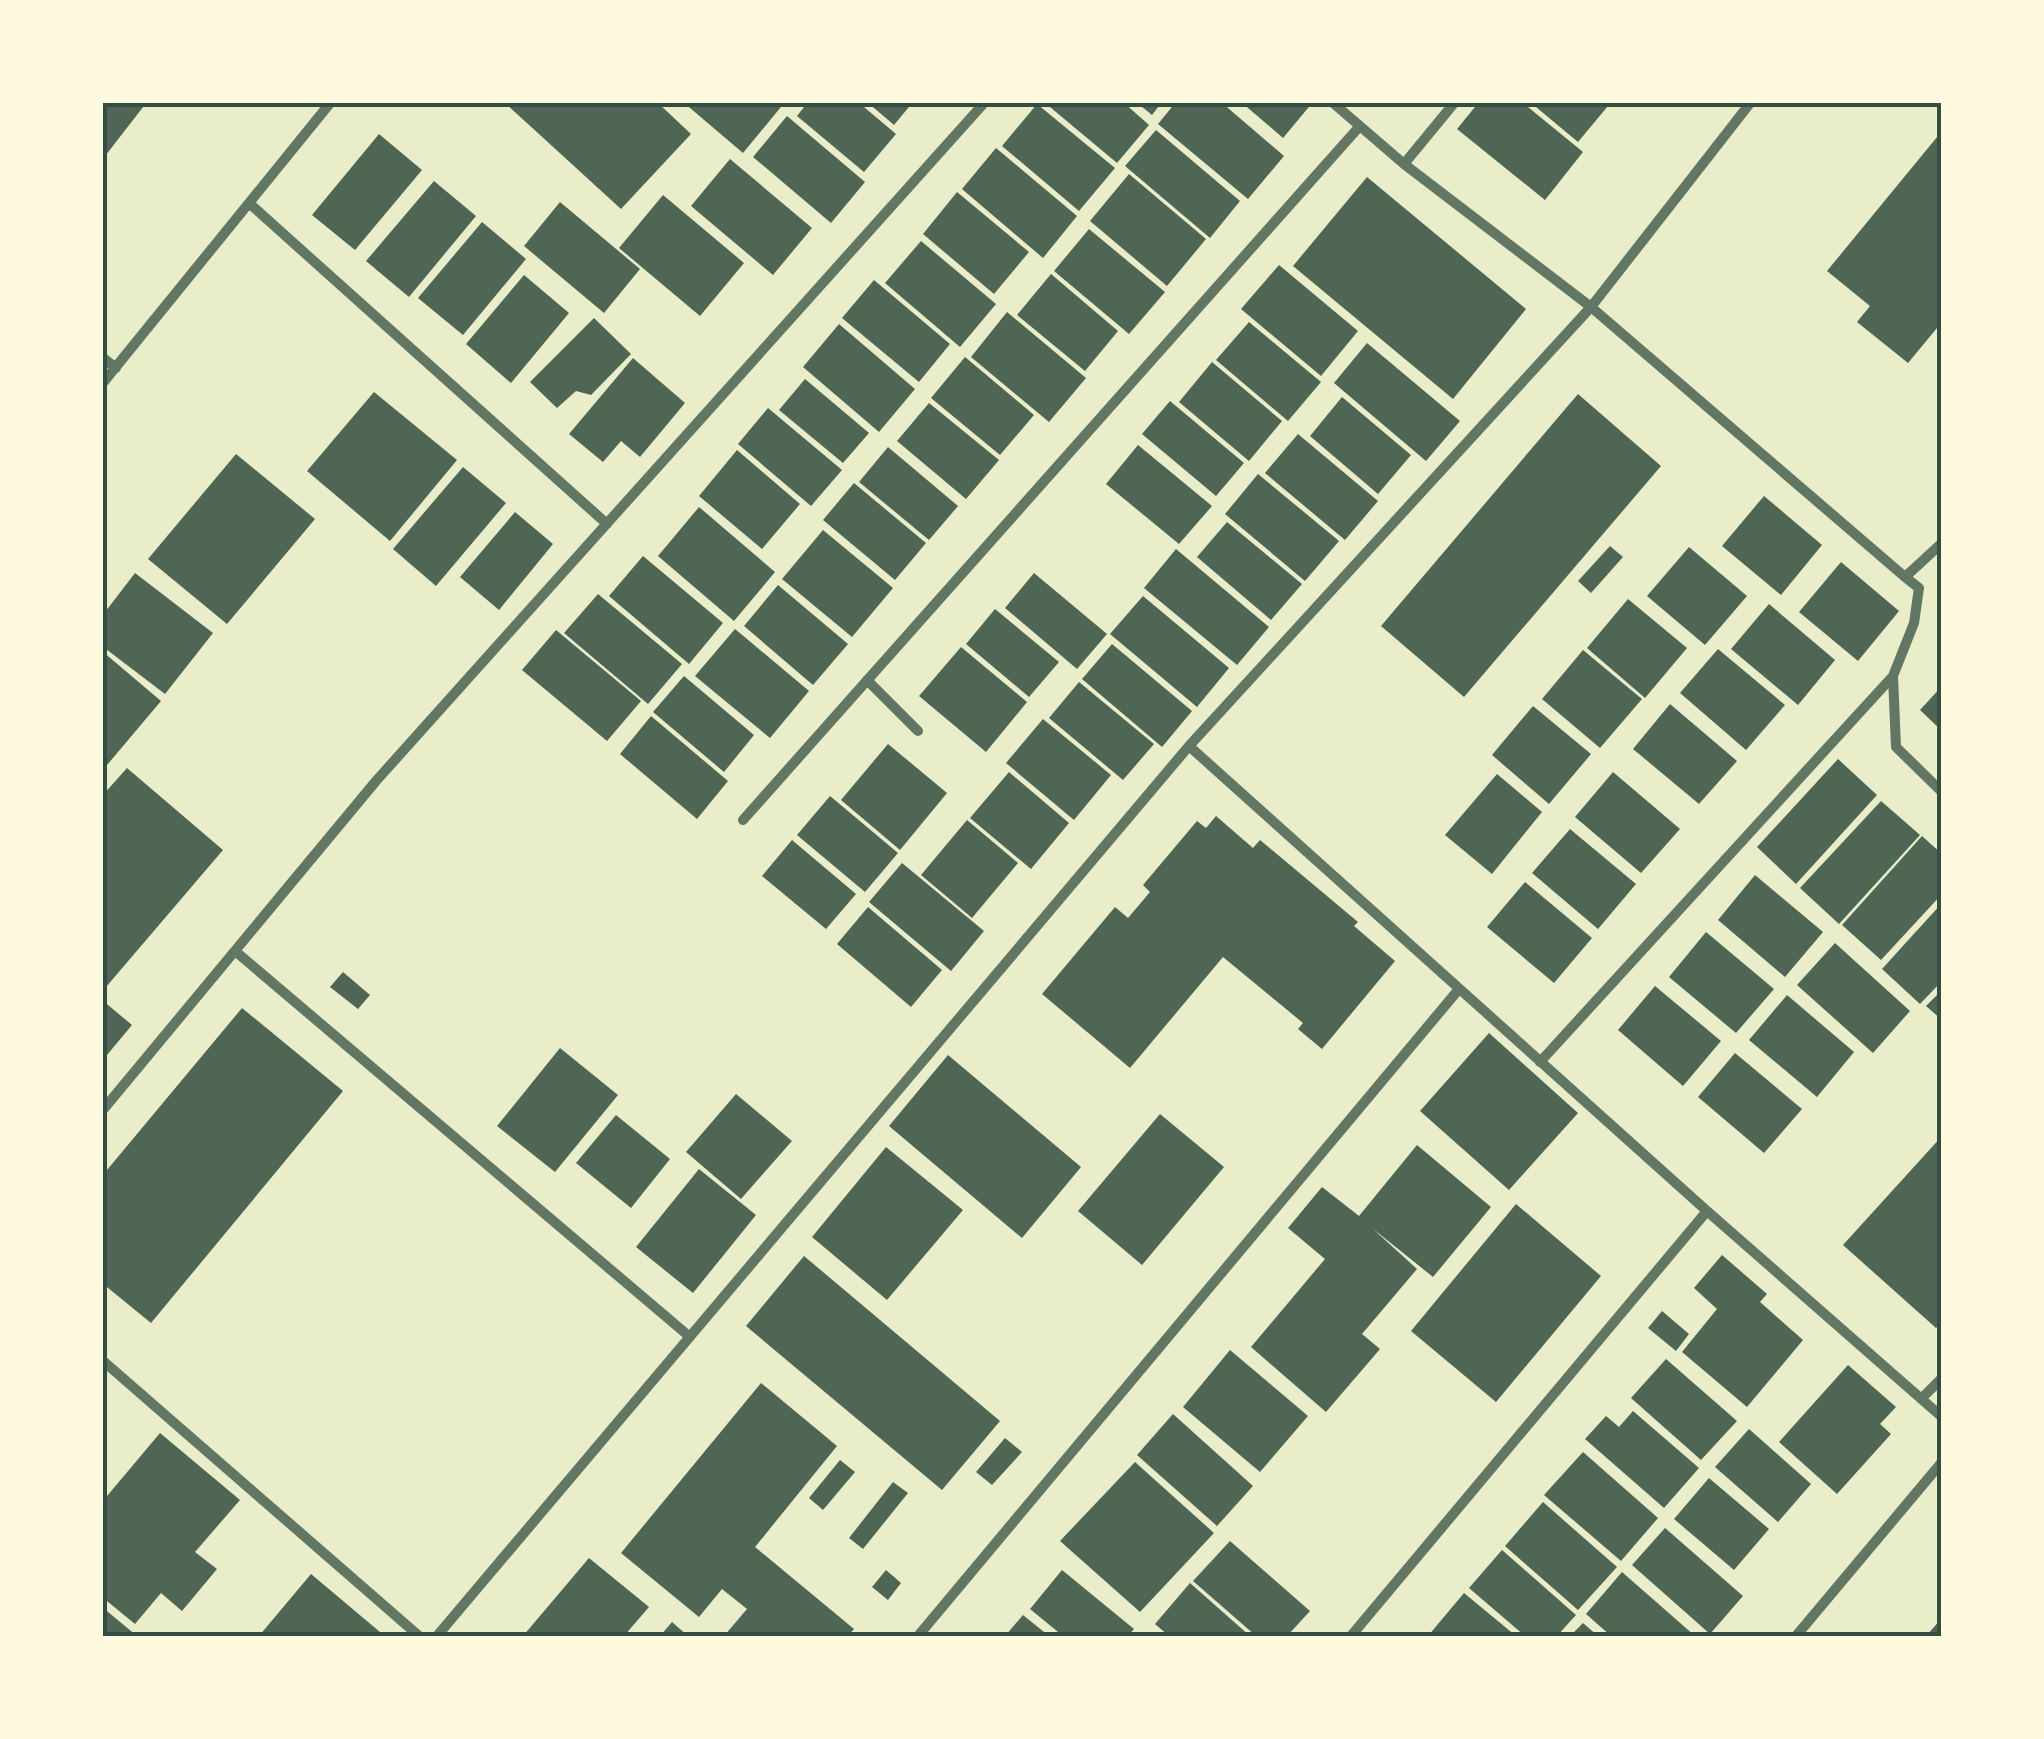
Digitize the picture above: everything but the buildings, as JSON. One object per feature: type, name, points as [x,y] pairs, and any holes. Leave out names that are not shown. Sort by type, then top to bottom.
[{"type":"street","points":[[102,384],[331,102]]},
{"type":"street","points":[[102,1110],[376,781],[985,102]]},
{"type":"street","points":[[1332,102],[1404,164],[1591,307],[1919,588],[1914,623],[1893,676],[1540,1062]]},
{"type":"street","points":[[1404,164],[1455,102]]},
{"type":"street","points":[[437,1636],[1189,746],[1591,307],[1751,102]]},
{"type":"street","points":[[743,820],[1359,126]]},
{"type":"street","points":[[250,204],[607,524]]},
{"type":"street","points":[[102,357],[116,368]]},
{"type":"street","points":[[1905,577],[1942,542]]},
{"type":"street","points":[[1893,676],[1896,747],[1942,792]]},
{"type":"street","points":[[867,680],[918,731]]},
{"type":"street","points":[[1189,746],[1942,1418]]},
{"type":"street","points":[[235,951],[690,1336]]},
{"type":"street","points":[[918,1636],[1459,989]]},
{"type":"street","points":[[1351,1636],[1707,1212]]},
{"type":"street","points":[[102,1360],[419,1636]]},
{"type":"street","points":[[1921,1400],[1942,1378]]},
{"type":"street","points":[[1796,1636],[1942,1462]]}]
